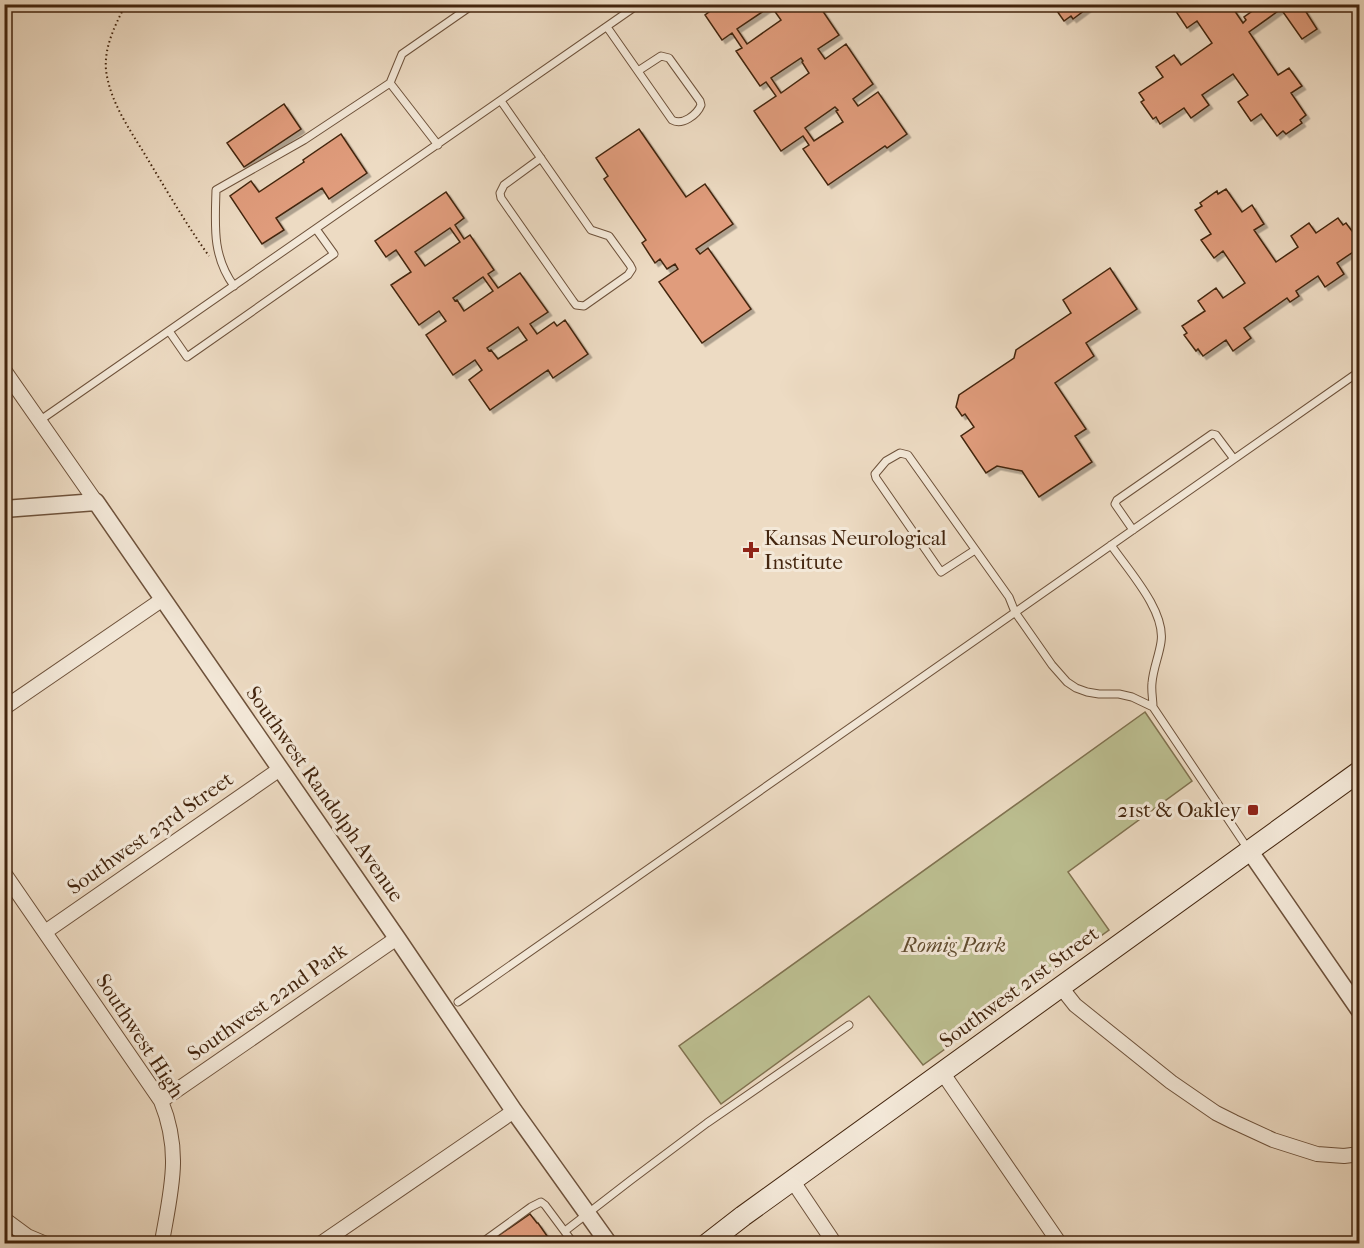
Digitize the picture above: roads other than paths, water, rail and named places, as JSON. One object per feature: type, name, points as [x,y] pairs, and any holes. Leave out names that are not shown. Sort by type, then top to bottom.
[{"type":"main road","name":"Southwest 21st Street","points":[[707,1244],[792,1180],[1359,771]]},
{"type":"street","name":"Southwest Randolph Avenue","points":[[4,370],[514,1111],[609,1244]]},
{"type":"street","points":[[4,509],[96,502]]},
{"type":"street","points":[[4,708],[162,599]]},
{"type":"street","name":"Southwest 23rd Street","points":[[45,932],[280,769]]},
{"type":"street","points":[[1249,850],[1359,1011]]},
{"type":"street","name":"Southwest High","points":[[4,873],[161,1101],[174,1150],[172,1187],[163,1244]]},
{"type":"street","name":"Southwest 22nd Park","points":[[161,1101],[397,938]]},
{"type":"street","points":[[1060,986],[1075,1005],[1171,1082],[1216,1113],[1252,1131],[1295,1148],[1328,1156],[1359,1154]]},
{"type":"street","points":[[942,1072],[1060,1244]]},
{"type":"street","points":[[320,1244],[514,1111]]},
{"type":"street","points":[[792,1180],[835,1244]]},
{"type":"street","points":[[4,1220],[27,1236],[46,1244]]},
{"type":"lane","points":[[234,286],[224,273],[218,253],[215,220],[216,190],[304,140],[390,83],[402,54],[474,4]]},
{"type":"lane","points":[[39,421],[639,4]]},
{"type":"lane","points":[[607,27],[672,120],[683,122],[698,111],[700,101],[669,58],[662,56],[638,71]]},
{"type":"lane","points":[[390,83],[438,145]]},
{"type":"lane","points":[[501,101],[541,158],[591,230],[609,236],[632,268],[628,275],[584,306],[576,305],[501,198],[500,193],[504,185],[541,158]]},
{"type":"lane","points":[[169,331],[187,357],[333,254],[316,229]]},
{"type":"lane","points":[[458,1002],[1359,371]]},
{"type":"lane","points":[[1132,530],[1115,504],[1116,500],[1212,434],[1216,435],[1234,459]]},
{"type":"lane","points":[[975,550],[941,572],[876,478],[875,474],[886,461],[900,453],[908,455],[1009,597],[1015,612],[1052,665],[1067,682],[1087,692],[1119,694],[1132,697],[1153,707],[1249,850]]},
{"type":"lane","points":[[1111,545],[1151,603],[1162,630],[1152,684],[1153,707]]},
{"type":"lane","points":[[564,1231],[707,1123],[849,1025]]},
{"type":"lane","points":[[480,1244],[541,1202],[574,1244]]},
{"type":"place","name":"Kansas Neurological Institute","points":[[751,550]]},
{"type":"place","name":"21st & Oakley","points":[[1253,810]]},
{"type":"park label","name":"Romig Park","points":[[954,945]]}]
